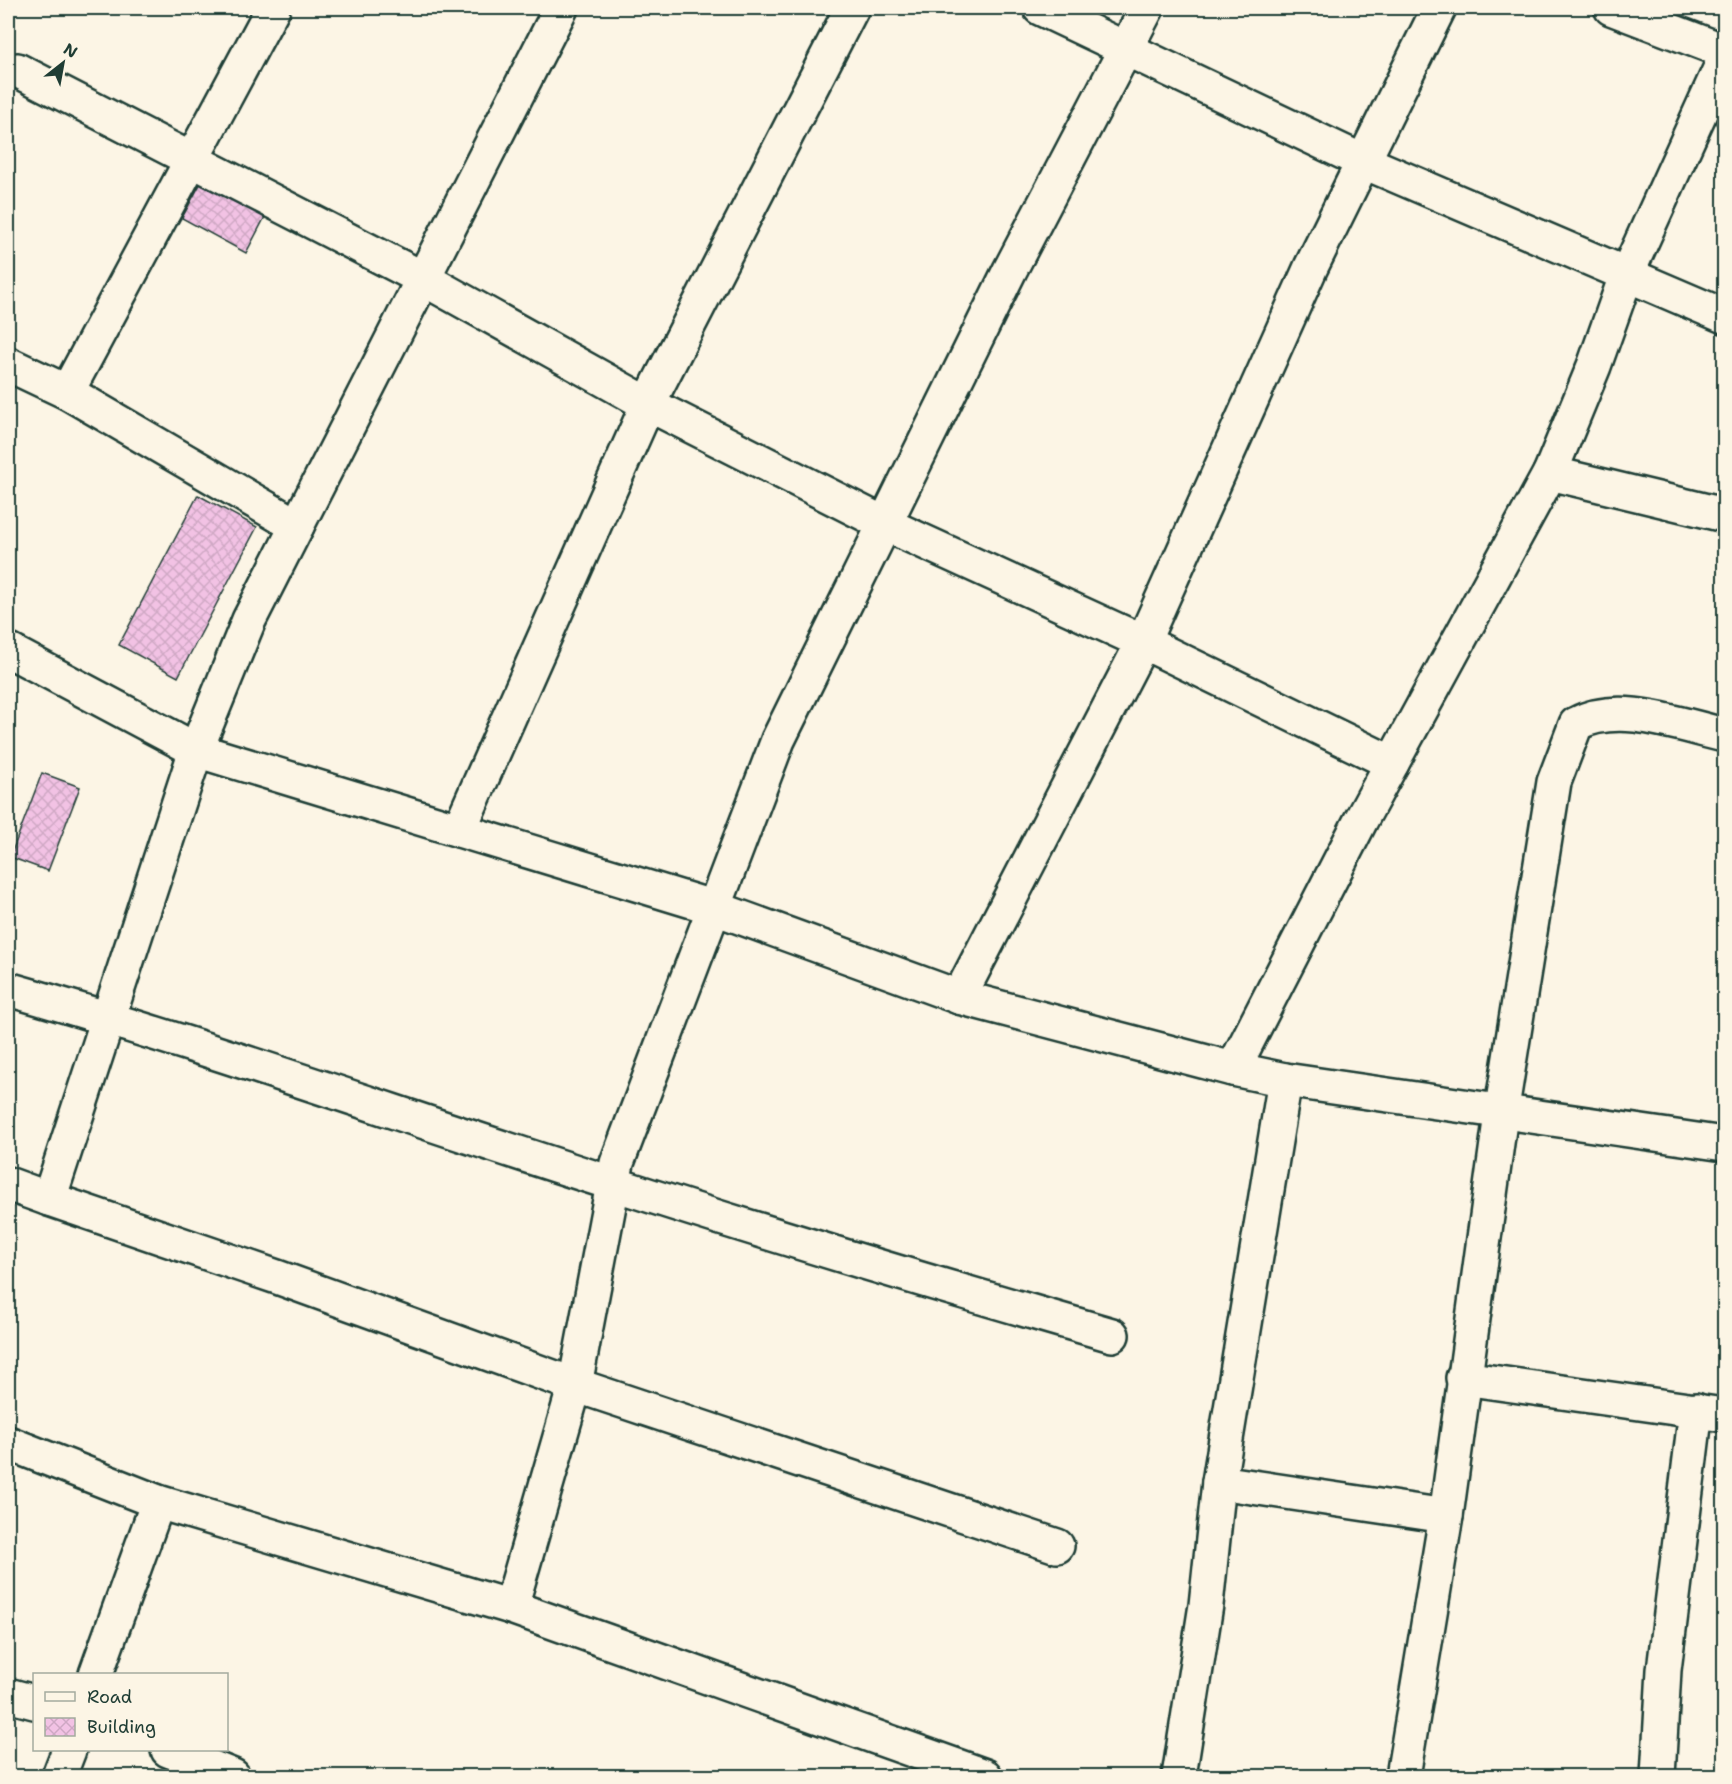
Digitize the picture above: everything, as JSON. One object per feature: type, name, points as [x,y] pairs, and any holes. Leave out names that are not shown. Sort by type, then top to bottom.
[{"type":"street","points":[[49,1199],[196,750],[249,621],[561,8]]},
{"type":"street","points":[[459,830],[648,404],[852,8]]},
{"type":"street","points":[[1040,8],[1362,161],[1626,276],[1725,316]]},
{"type":"street","points":[[511,1607],[575,1385],[611,1184],[778,740],[1010,270],[1124,49],[1148,8]]},
{"type":"street","points":[[959,997],[1143,642],[1311,267],[1439,8]]},
{"type":"street","points":[[1611,8],[1725,51]]},
{"type":"street","points":[[68,392],[192,158],[263,11]]},
{"type":"street","points":[[1233,1069],[1392,763],[1550,472],[1594,366],[1626,276],[1725,60]]},
{"type":"street","points":[[17,70],[422,278],[648,404],[885,524],[1143,642],[1392,763]]},
{"type":"street","points":[[8,364],[68,392],[297,526]]},
{"type":"street","points":[[1550,472],[1725,515]]},
{"type":"street","points":[[8,650],[196,750],[715,908],[959,997],[1233,1069],[1285,1080],[1501,1114],[1725,1144]]},
{"type":"street","points":[[1403,1776],[1446,1516],[1463,1378],[1501,1114],[1554,782],[1576,724],[1591,716],[1643,717],[1725,735]]},
{"type":"street","points":[[8,989],[108,1018],[611,1184],[1112,1335]]},
{"type":"street","points":[[1179,1776],[1206,1605],[1219,1482],[1285,1080]]},
{"type":"street","points":[[8,1184],[277,1277],[575,1385],[1057,1546]]},
{"type":"street","points":[[1463,1378],[1710,1413],[1664,1670],[1658,1776]]},
{"type":"street","points":[[8,1443],[158,1502],[511,1607],[985,1776]]},
{"type":"street","points":[[1219,1482],[1446,1516]]},
{"type":"street","points":[[96,1673],[158,1502]]},
{"type":"street","points":[[8,1695],[33,1702]]},
{"type":"street","points":[[59,1776],[68,1751]]},
{"type":"street","points":[[173,1751],[233,1776]]},
{"type":"building","points":[[204,177],[268,211],[246,253],[182,218]]},
{"type":"building","points":[[198,495],[257,527],[178,677],[119,645]]},
{"type":"building","points":[[42,773],[80,787],[48,871],[10,857]]}]
